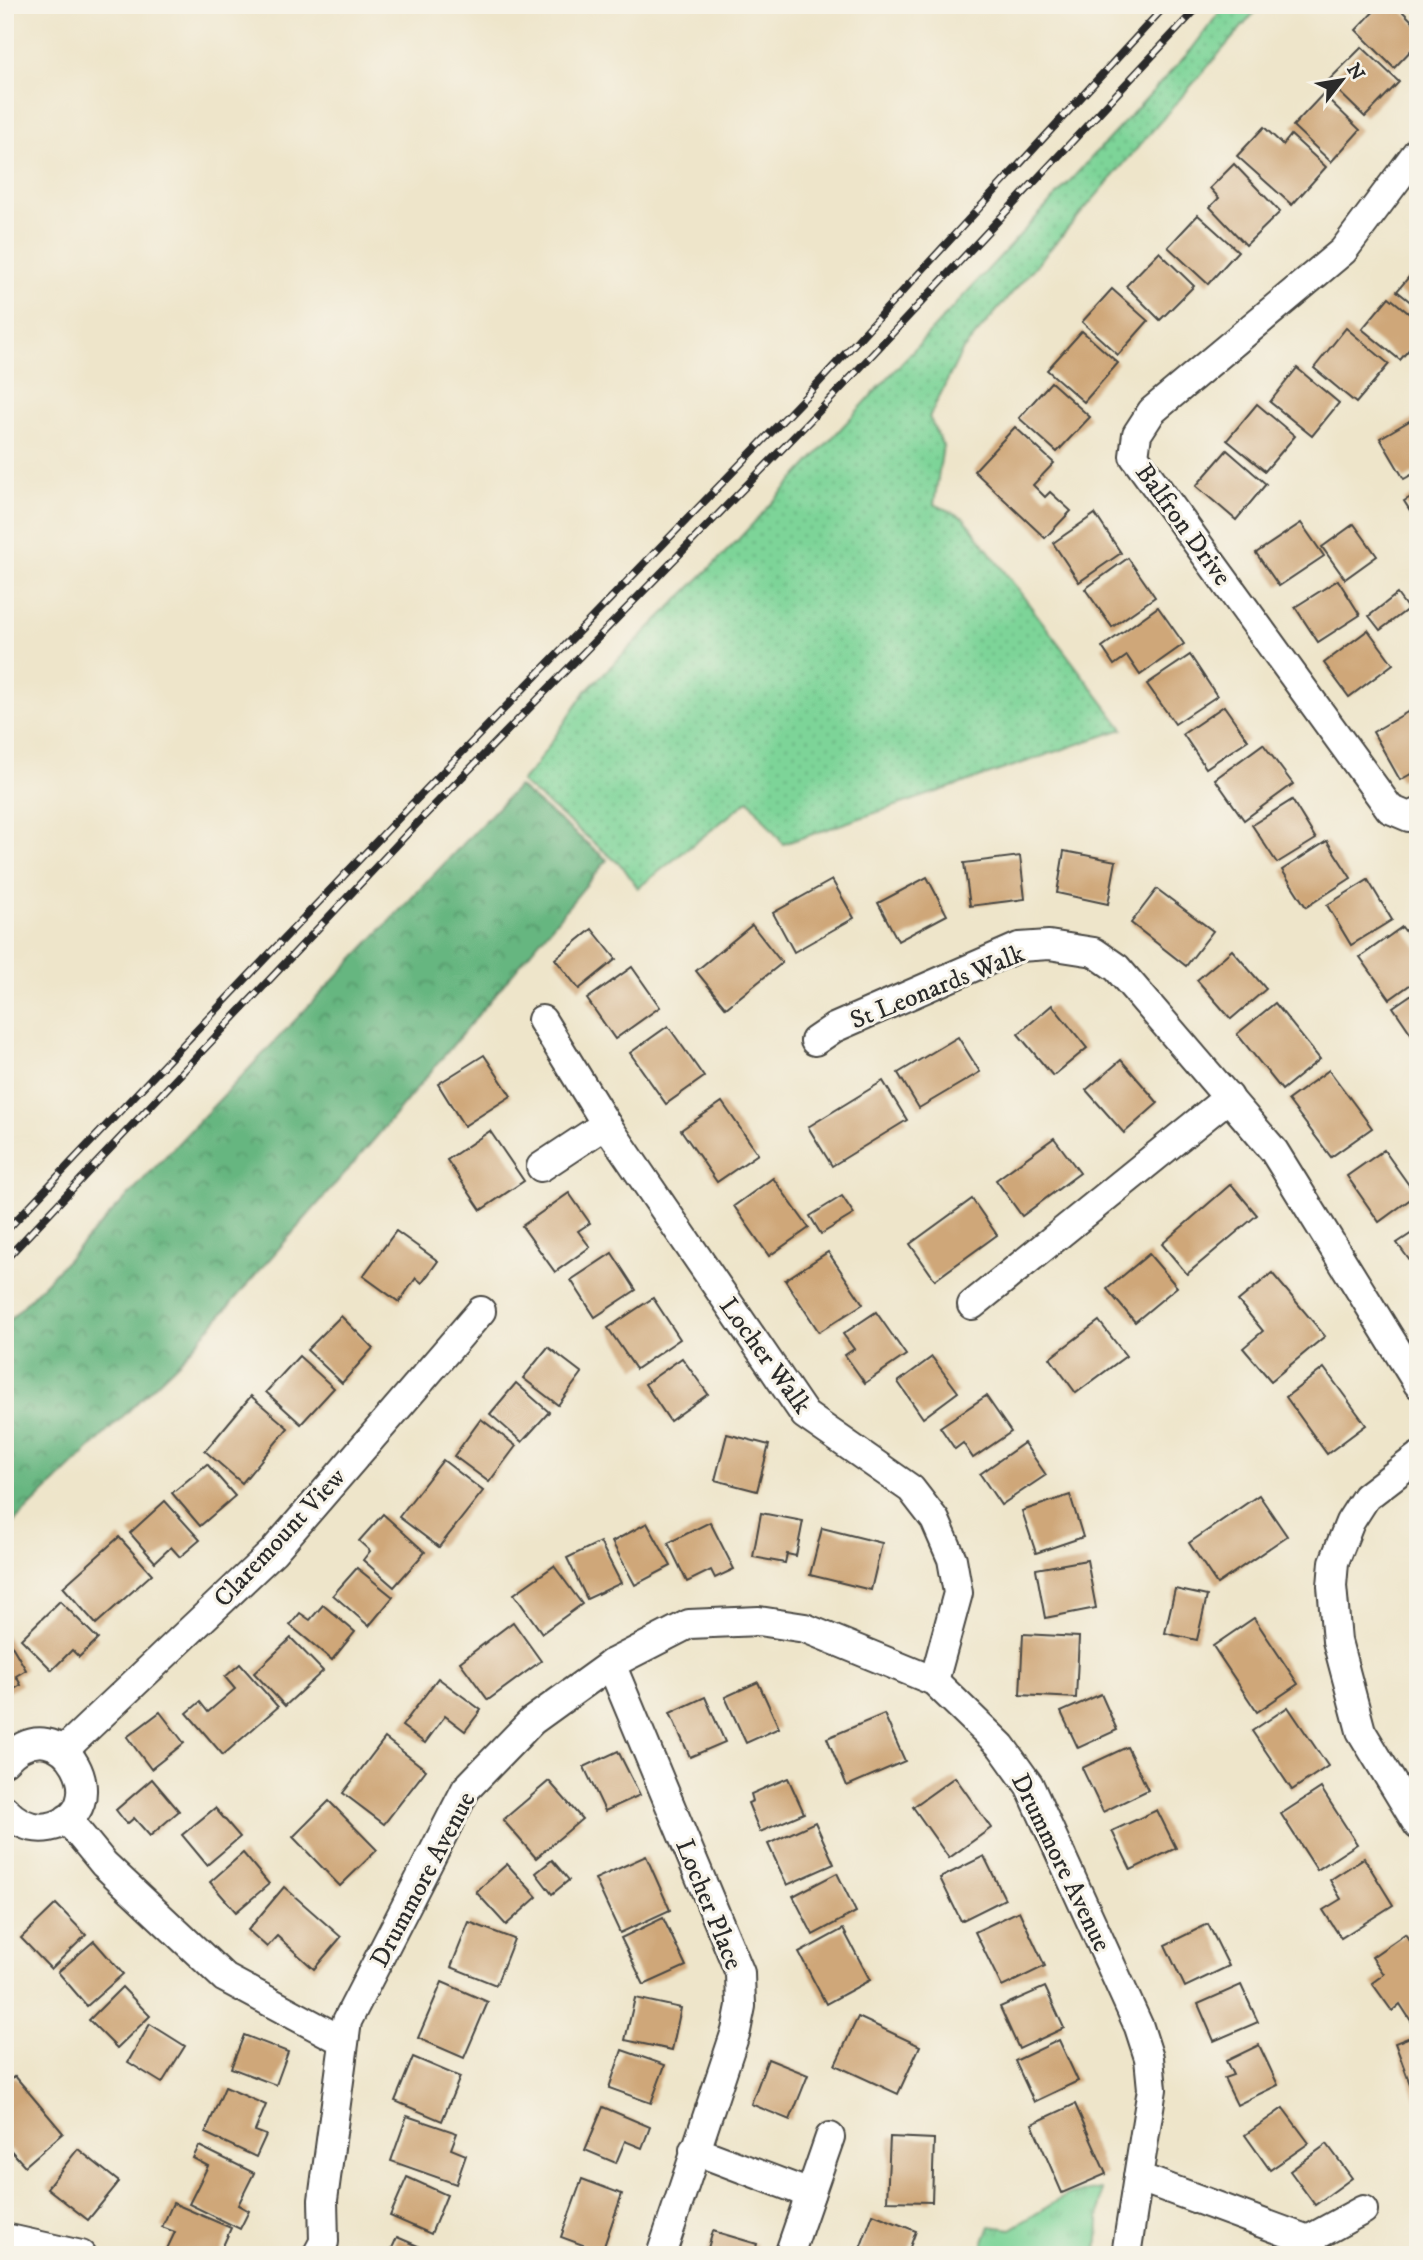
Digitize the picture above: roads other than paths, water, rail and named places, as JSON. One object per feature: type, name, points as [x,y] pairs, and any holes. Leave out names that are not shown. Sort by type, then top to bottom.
[{"type":"street","name":"Balfron Drive","points":[[1418,151],[1343,251],[1152,411],[1138,434],[1134,456],[1390,809],[1409,817],[1418,813]]},
{"type":"street","name":"St Leonards Walk","points":[[823,1028],[1019,947],[1049,945],[1094,952],[1117,968],[1274,1151],[1418,1384]]},
{"type":"street","name":"Locher Walk","points":[[542,1020],[606,1124],[805,1415],[911,1489],[935,1520],[952,1559],[958,1592],[934,1681]]},
{"type":"street","points":[[972,1305],[1228,1097]]},
{"type":"street","points":[[541,1167],[606,1124]]},
{"type":"street","name":"Claremount View","points":[[64,1750],[273,1552],[481,1311]]},
{"type":"street","points":[[1418,1457],[1366,1497],[1350,1522],[1334,1562],[1332,1586],[1337,1641],[1361,1731],[1418,1825]]},
{"type":"street","name":"Drummore Avenue","points":[[317,2255],[324,2242],[323,2200],[347,2021],[466,1789],[532,1721],[611,1664],[689,1623],[760,1621],[805,1628],[934,1681],[1001,1746],[1030,1785],[1139,2027],[1149,2058],[1152,2089],[1126,2255]]},
{"type":"street","name":"Locher Place","points":[[611,1664],[740,1973],[741,2006],[736,2031],[661,2255]]},
{"type":"street","points":[[5,1761],[14,1752],[38,1743],[64,1750],[73,1759],[82,1784],[76,1809],[67,1819],[55,1826],[28,1827],[16,1821],[5,1810]]},
{"type":"street","points":[[67,1819],[104,1864],[225,1978],[343,2041]]},
{"type":"street","points":[[789,2255],[830,2137]]},
{"type":"street","points":[[694,2151],[810,2194]]},
{"type":"street","points":[[1138,2177],[1308,2247],[1363,2210]]},
{"type":"street","points":[[5,2238],[81,2255]]},
{"type":"railway","points":[[5,1232],[412,804],[809,393],[1166,5]]},
{"type":"railway","points":[[5,1260],[425,815],[825,405],[1200,5]]}]
